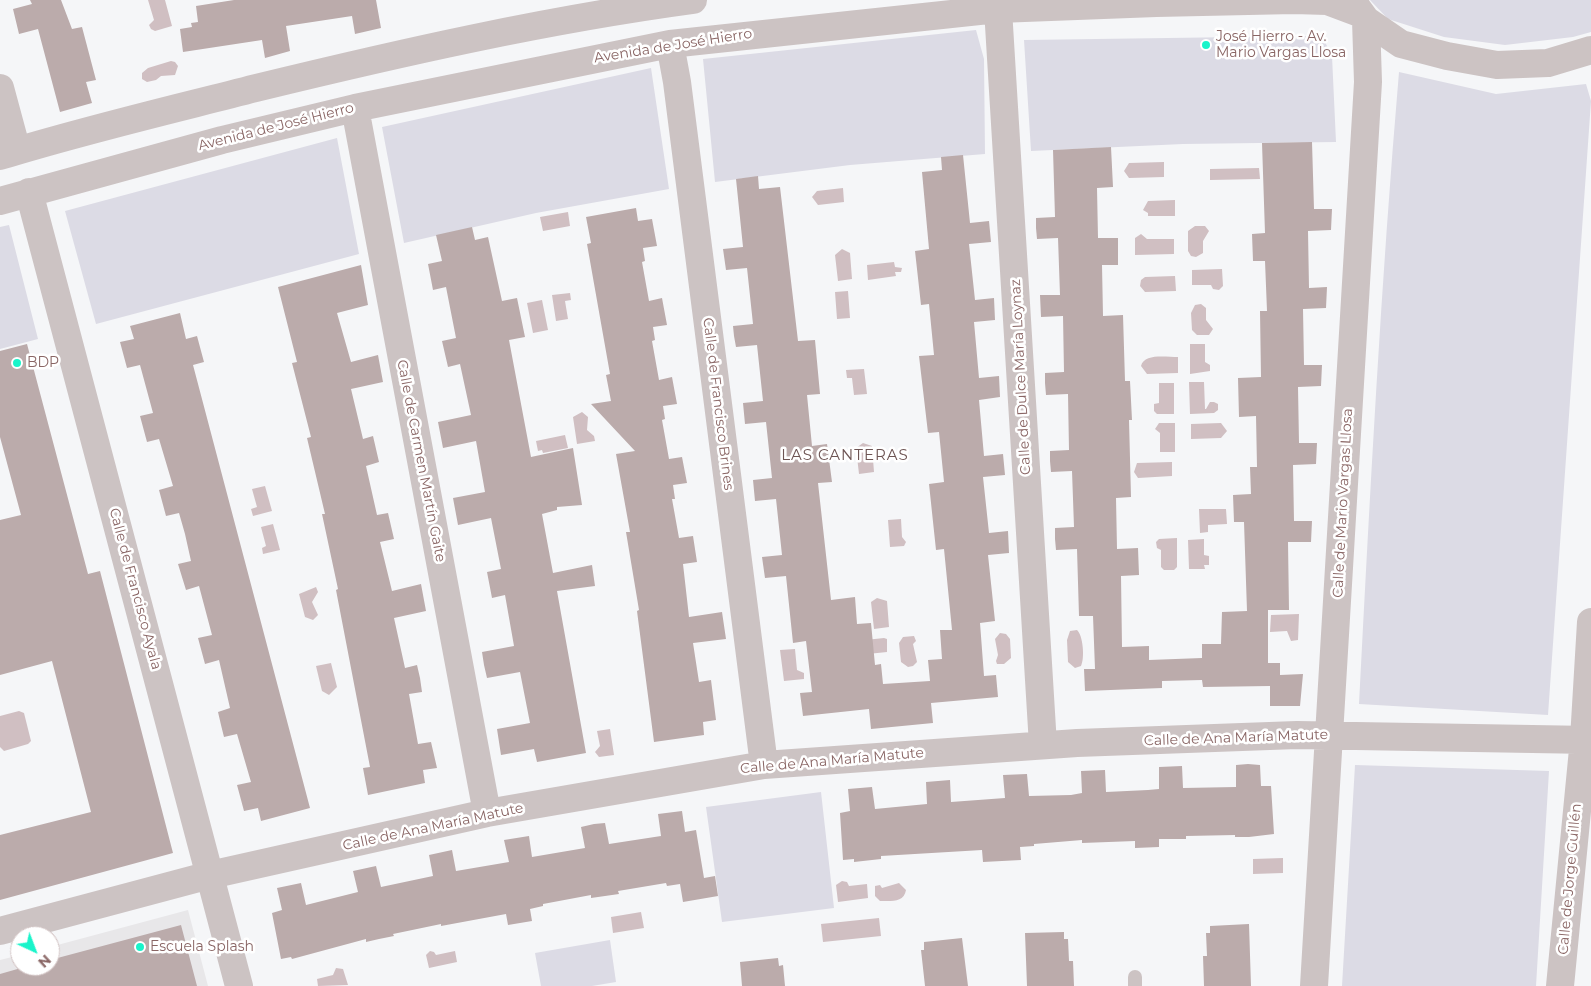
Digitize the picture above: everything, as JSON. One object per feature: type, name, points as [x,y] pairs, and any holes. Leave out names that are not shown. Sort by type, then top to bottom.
[{"type":"street","points":[[0,88],[8,154],[161,112],[357,64],[495,33],[677,1]]},
{"type":"street","name":"Avenida de José Hierro","points":[[0,201],[222,140],[355,108],[637,49],[998,9],[1156,2],[1327,1],[1360,11],[1401,44],[1447,56],[1497,65],[1548,63],[1591,50]]},
{"type":"street","name":"Calle de Dulce María Loynaz","points":[[998,9],[1043,746]]},
{"type":"street","name":"Calle de Mario Vargas Llosa","points":[[1314,986],[1368,92],[1360,11]]},
{"type":"street","name":"Calle de Francisco Brines","points":[[670,44],[677,82],[764,765]]},
{"type":"street","name":"Calle de Carmen Martín Gaite","points":[[355,108],[487,813]]},
{"type":"street","name":"Calle de Francisco Ayala","points":[[29,192],[239,986]]},
{"type":"street","name":"Calle de Jorge Guillén","points":[[1560,986],[1588,739],[1591,622]]},
{"type":"street","name":"Calle de Ana María Matute","points":[[0,931],[210,875],[487,813],[764,765],[1043,746],[1329,734],[1588,739]]},
{"type":"shaded area","points":[[148,0],[165,0],[172,26],[155,31],[151,29],[149,25],[154,20]]},
{"type":"shaded area","points":[[1370,0],[1591,0],[1591,32],[1573,37],[1505,45],[1444,37],[1388,19]]},
{"type":"shaded area","points":[[976,30],[984,59],[985,154],[850,165],[715,182],[703,59]]},
{"type":"shaded area","points":[[1311,36],[1325,42],[1332,56],[1336,142],[1183,144],[1031,151],[1024,40]]},
{"type":"shaded area","points":[[171,61],[175,62],[178,66],[175,75],[161,76],[156,80],[147,82],[142,79],[142,73],[148,68]]},
{"type":"shaded area","points":[[651,68],[669,189],[536,213],[404,243],[382,127]]},
{"type":"shaded area","points":[[1399,72],[1496,94],[1586,84],[1591,101],[1548,715],[1359,704],[1381,309]]},
{"type":"shaded area","points":[[337,138],[359,254],[96,324],[65,211]]},
{"type":"shaded area","points":[[1164,162],[1164,177],[1129,178],[1124,171],[1129,163]]},
{"type":"shaded area","points":[[1259,168],[1260,179],[1210,180],[1210,169]]},
{"type":"shaded area","points":[[843,188],[844,202],[818,205],[812,197],[817,191]]},
{"type":"shaded area","points":[[1175,200],[1175,216],[1148,216],[1148,213],[1143,210],[1148,201]]},
{"type":"shaded area","points":[[568,212],[570,226],[543,231],[540,217]]},
{"type":"shaded area","points":[[9,225],[38,339],[0,349],[0,227]]},
{"type":"shaded area","points":[[1195,226],[1205,226],[1209,231],[1203,241],[1203,253],[1196,257],[1191,256],[1188,251],[1188,231]]},
{"type":"shaded area","points":[[1141,234],[1147,239],[1174,239],[1174,254],[1135,255],[1135,238]]},
{"type":"shaded area","points":[[842,249],[850,253],[852,279],[838,281],[835,255]]},
{"type":"shaded area","points":[[894,262],[895,267],[902,268],[901,272],[895,272],[896,276],[868,280],[867,265]]},
{"type":"shaded area","points":[[1222,269],[1223,286],[1219,290],[1213,289],[1211,285],[1192,285],[1192,270]]},
{"type":"shaded area","points":[[1175,276],[1176,291],[1145,292],[1140,286],[1141,280],[1145,277]]},
{"type":"shaded area","points":[[848,291],[850,318],[837,319],[835,292]]},
{"type":"shaded area","points":[[570,293],[571,300],[565,301],[568,319],[556,321],[552,295]]},
{"type":"shaded area","points":[[542,300],[548,330],[533,333],[527,303]]},
{"type":"shaded area","points":[[1201,304],[1206,308],[1206,320],[1213,329],[1209,335],[1197,335],[1192,330],[1191,313],[1195,305]]},
{"type":"shaded area","points":[[1190,344],[1205,344],[1205,362],[1210,365],[1210,371],[1190,374]]},
{"type":"shaded area","points":[[1151,357],[1178,357],[1178,373],[1147,374],[1141,366],[1146,359]]},
{"type":"shaded area","points":[[864,369],[867,394],[854,395],[852,378],[847,378],[846,370]]},
{"type":"shaded area","points":[[1189,382],[1204,382],[1205,409],[1210,402],[1214,402],[1218,404],[1218,410],[1214,413],[1190,414]]},
{"type":"shaded area","points":[[1159,383],[1174,383],[1174,414],[1157,414],[1154,411],[1154,404],[1159,403]]},
{"type":"shaded area","points":[[582,412],[588,417],[587,430],[594,436],[595,441],[577,444],[573,417]]},
{"type":"shaded area","points":[[1159,423],[1175,423],[1175,452],[1160,452],[1160,433],[1155,429]]},
{"type":"shaded area","points":[[1221,423],[1227,431],[1221,438],[1191,439],[1191,424]]},
{"type":"shaded area","points":[[565,435],[568,448],[543,453],[542,450],[538,451],[536,441]]},
{"type":"shaded area","points":[[863,443],[872,446],[874,472],[859,474],[856,448]]},
{"type":"shaded area","points":[[1172,462],[1172,476],[1138,478],[1134,472],[1137,463]]},
{"type":"shaded area","points":[[265,486],[272,511],[253,516],[251,509],[257,507],[252,489]]},
{"type":"shaded area","points":[[1199,509],[1226,509],[1227,524],[1208,525],[1208,532],[1200,533]]},
{"type":"shaded area","points":[[901,519],[902,537],[906,542],[904,546],[890,547],[888,520]]},
{"type":"shaded area","points":[[273,524],[280,550],[263,554],[262,548],[266,546],[261,527]]},
{"type":"shaded area","points":[[1177,538],[1177,567],[1174,570],[1164,570],[1161,567],[1161,550],[1157,548],[1156,542],[1159,539]]},
{"type":"shaded area","points":[[1204,539],[1204,555],[1209,556],[1209,565],[1204,565],[1205,569],[1189,569],[1188,540]]},
{"type":"shaded area","points":[[316,587],[318,592],[312,602],[318,615],[313,620],[305,617],[299,594]]},
{"type":"shaded area","points":[[877,598],[887,601],[889,627],[874,629],[871,602]]},
{"type":"shaded area","points":[[1299,614],[1298,640],[1291,641],[1287,631],[1270,632],[1271,615]]},
{"type":"shaded area","points":[[1077,630],[1082,641],[1083,658],[1081,666],[1075,668],[1068,662],[1067,640],[1070,631]]},
{"type":"shaded area","points":[[1000,633],[1006,634],[1010,639],[1011,658],[1004,664],[997,664],[996,661],[998,655],[995,639]]},
{"type":"shaded area","points":[[914,636],[916,641],[913,644],[917,662],[913,666],[908,667],[901,662],[899,643],[903,637]]},
{"type":"shaded area","points":[[887,639],[887,652],[858,655],[856,641]]},
{"type":"shaded area","points":[[795,649],[797,670],[804,673],[804,679],[784,681],[780,650]]},
{"type":"shaded area","points":[[331,663],[337,687],[329,695],[322,691],[316,666]]},
{"type":"shaded area","points":[[19,711],[24,713],[31,741],[28,744],[4,751],[0,747],[0,716]]},
{"type":"shaded area","points":[[610,729],[614,755],[599,757],[595,752],[600,746],[597,731]]},
{"type":"shaded area","points":[[1355,765],[1549,771],[1536,986],[1342,986]]},
{"type":"shaded area","points":[[821,792],[834,908],[722,922],[706,807]]},
{"type":"shaded area","points":[[1283,858],[1283,873],[1253,874],[1253,859]]},
{"type":"shaded area","points":[[842,881],[847,882],[849,886],[867,884],[868,898],[838,902],[836,885]]},
{"type":"shaded area","points":[[899,883],[906,890],[900,899],[880,901],[875,896],[875,886],[880,885],[882,888]]},
{"type":"shaded area","points":[[188,910],[208,986],[0,986],[0,960],[10,958],[10,976],[60,976],[60,944]]},
{"type":"shaded area","points":[[641,912],[644,928],[613,933],[611,917]]},
{"type":"shaded area","points":[[879,918],[881,936],[823,942],[821,924]]},
{"type":"shaded area","points":[[610,940],[616,982],[592,986],[541,986],[535,953]]},
{"type":"shaded area","points":[[430,951],[436,955],[455,951],[457,962],[429,968],[426,955]]},
{"type":"shaded area","points":[[336,968],[343,969],[348,985],[318,986],[317,979],[333,975]]},
{"type":"building","points":[[30,0],[61,0],[72,29],[82,27],[96,80],[86,82],[92,103],[60,112],[38,29],[19,34],[13,9],[32,4]]},
{"type":"building","points":[[234,0],[376,0],[381,28],[355,34],[352,16],[286,26],[290,51],[265,58],[262,40],[183,52],[180,29],[192,27],[191,23],[198,22],[196,6]]},
{"type":"building","points":[[1312,142],[1314,209],[1332,209],[1331,230],[1308,231],[1309,288],[1327,287],[1326,308],[1303,309],[1304,365],[1322,365],[1321,386],[1298,387],[1299,443],[1317,443],[1316,464],[1293,465],[1294,521],[1312,521],[1311,542],[1288,542],[1289,610],[1268,610],[1268,663],[1280,663],[1280,675],[1303,674],[1300,706],[1270,706],[1270,686],[1203,687],[1202,680],[1162,681],[1162,688],[1085,691],[1084,669],[1095,669],[1093,616],[1079,616],[1077,549],[1056,550],[1055,539],[1055,528],[1074,527],[1072,471],[1051,472],[1050,461],[1050,451],[1069,450],[1068,394],[1046,395],[1045,383],[1045,373],[1064,372],[1063,316],[1041,317],[1040,295],[1060,295],[1058,238],[1037,239],[1036,228],[1036,218],[1055,217],[1053,150],[1111,147],[1113,187],[1097,188],[1098,238],[1118,238],[1118,265],[1102,265],[1103,316],[1123,315],[1125,381],[1130,381],[1132,420],[1129,420],[1131,497],[1116,498],[1117,549],[1138,548],[1139,575],[1121,576],[1122,647],[1149,646],[1149,660],[1202,658],[1202,644],[1221,644],[1222,612],[1247,611],[1244,522],[1234,522],[1233,495],[1251,494],[1250,467],[1257,467],[1256,416],[1239,417],[1238,378],[1261,377],[1260,311],[1267,311],[1265,261],[1253,261],[1252,234],[1265,233],[1262,143]]},
{"type":"building","points":[[963,155],[970,223],[989,221],[991,242],[969,244],[975,300],[994,298],[995,320],[974,322],[979,378],[999,376],[1000,397],[979,400],[984,456],[1003,454],[1005,475],[983,477],[989,533],[1008,531],[1009,553],[988,555],[995,621],[980,623],[984,676],[996,675],[998,697],[931,703],[933,723],[871,729],[869,709],[803,716],[800,693],[812,692],[806,641],[793,643],[786,576],[765,578],[762,557],[782,555],[776,499],[755,501],[753,480],[772,478],[766,422],[745,424],[743,403],[763,401],[757,345],[736,347],[734,336],[733,326],[753,324],[747,268],[726,270],[723,249],[743,247],[736,179],[758,176],[759,189],[780,187],[798,341],[815,340],[820,394],[807,395],[812,446],[827,444],[832,482],[818,483],[831,600],[855,597],[857,624],[871,623],[875,665],[881,664],[883,684],[930,681],[928,660],[942,659],[940,630],[952,630],[944,549],[936,550],[929,484],[944,482],[939,432],[928,433],[919,356],[934,355],[929,304],[921,305],[915,251],[929,249],[922,172],[942,170],[941,157]]},
{"type":"building","points":[[636,208],[638,221],[652,219],[657,246],[643,248],[645,261],[642,262],[649,301],[662,298],[667,325],[653,327],[655,340],[652,341],[659,380],[672,377],[677,404],[663,406],[665,419],[662,420],[669,459],[682,457],[687,483],[673,485],[675,499],[672,499],[679,538],[693,536],[697,562],[683,564],[689,617],[722,612],[726,639],[693,643],[699,682],[711,680],[716,720],[703,722],[704,735],[654,742],[637,611],[639,610],[626,532],[630,532],[616,454],[635,451],[591,404],[611,401],[606,375],[610,374],[587,244],[591,243],[586,217]]},
{"type":"building","points":[[472,227],[475,240],[488,237],[502,301],[517,298],[525,337],[509,340],[531,457],[573,448],[582,505],[557,507],[557,510],[542,514],[553,573],[592,565],[595,586],[557,591],[586,753],[537,762],[534,749],[501,755],[497,729],[530,723],[520,672],[487,678],[484,665],[482,652],[514,646],[505,595],[492,598],[487,572],[501,569],[491,518],[458,525],[453,498],[485,492],[476,441],[443,448],[438,422],[471,415],[460,364],[448,367],[442,341],[456,338],[446,287],[433,290],[428,264],[442,261],[436,235]]},
{"type":"building","points":[[361,265],[368,305],[337,313],[351,362],[378,355],[383,382],[351,389],[363,439],[373,436],[379,462],[366,466],[377,515],[388,513],[394,539],[380,542],[392,591],[421,584],[426,611],[394,618],[405,668],[417,665],[420,678],[422,692],[409,694],[418,744],[431,742],[437,768],[423,770],[425,783],[368,795],[363,768],[370,767],[336,590],[338,589],[322,514],[325,514],[307,438],[311,437],[292,363],[297,362],[278,287]]},
{"type":"building","points":[[180,313],[186,339],[197,336],[204,362],[193,365],[310,808],[261,821],[258,808],[244,811],[237,785],[251,782],[237,734],[224,737],[218,712],[230,708],[219,660],[205,664],[198,638],[212,635],[199,586],[186,590],[178,564],[191,561],[179,513],[166,516],[159,490],[173,486],[159,439],[147,442],[140,416],[153,413],[140,365],[127,368],[120,342],[134,339],[130,326]]},
{"type":"building","points":[[27,344],[88,574],[100,571],[173,853],[0,900],[0,835],[91,812],[52,661],[0,675],[0,520],[21,515],[0,437],[0,351]]},
{"type":"building","points":[[1236,765],[1260,765],[1261,786],[1271,786],[1274,834],[1249,837],[1235,837],[1235,835],[1186,836],[1186,839],[1159,839],[1159,847],[1135,848],[1135,841],[1082,843],[1082,840],[1034,844],[1034,846],[1020,847],[1021,860],[983,862],[982,850],[881,856],[881,859],[854,862],[854,859],[843,860],[840,813],[850,811],[848,789],[872,787],[875,809],[927,804],[926,782],[950,780],[951,802],[1005,798],[1003,775],[1027,774],[1029,796],[1071,795],[1082,793],[1081,771],[1105,770],[1106,792],[1148,790],[1159,789],[1159,767],[1182,766],[1183,788],[1236,787]]},
{"type":"building","points":[[682,811],[685,832],[696,830],[704,878],[715,876],[718,896],[683,902],[680,884],[667,886],[666,883],[618,891],[619,894],[591,898],[591,895],[543,904],[543,906],[530,909],[532,921],[508,925],[506,914],[441,926],[441,924],[366,942],[366,939],[292,959],[291,957],[281,959],[272,913],[282,910],[277,888],[301,883],[306,905],[358,892],[353,871],[376,866],[381,887],[433,876],[429,855],[452,850],[456,871],[509,862],[504,840],[529,836],[532,857],[585,848],[581,827],[594,824],[605,823],[609,844],[661,836],[658,814]]},
{"type":"building","points":[[1249,924],[1251,986],[1204,986],[1203,956],[1207,956],[1206,933],[1210,933],[1210,926]]},
{"type":"building","points":[[181,925],[197,986],[0,986],[0,974],[10,971],[10,976],[60,976],[60,957]]},
{"type":"building","points":[[1064,932],[1064,939],[1068,939],[1069,961],[1073,961],[1074,986],[1027,986],[1025,933]]},
{"type":"building","points":[[962,938],[968,986],[925,986],[921,950],[924,950],[924,942]]},
{"type":"building","points":[[778,958],[779,966],[783,965],[785,986],[742,986],[740,962]]},
{"type":"place","name":"José Hierro - Av. Mario Vargas Llosa","points":[[1206,45]]},
{"type":"place","name":"BDP","points":[[17,363]]},
{"type":"place","name":"Escuela Splash","points":[[140,947]]},
{"type":"district","name":"LAS CANTERAS","points":[[845,456]]}]
